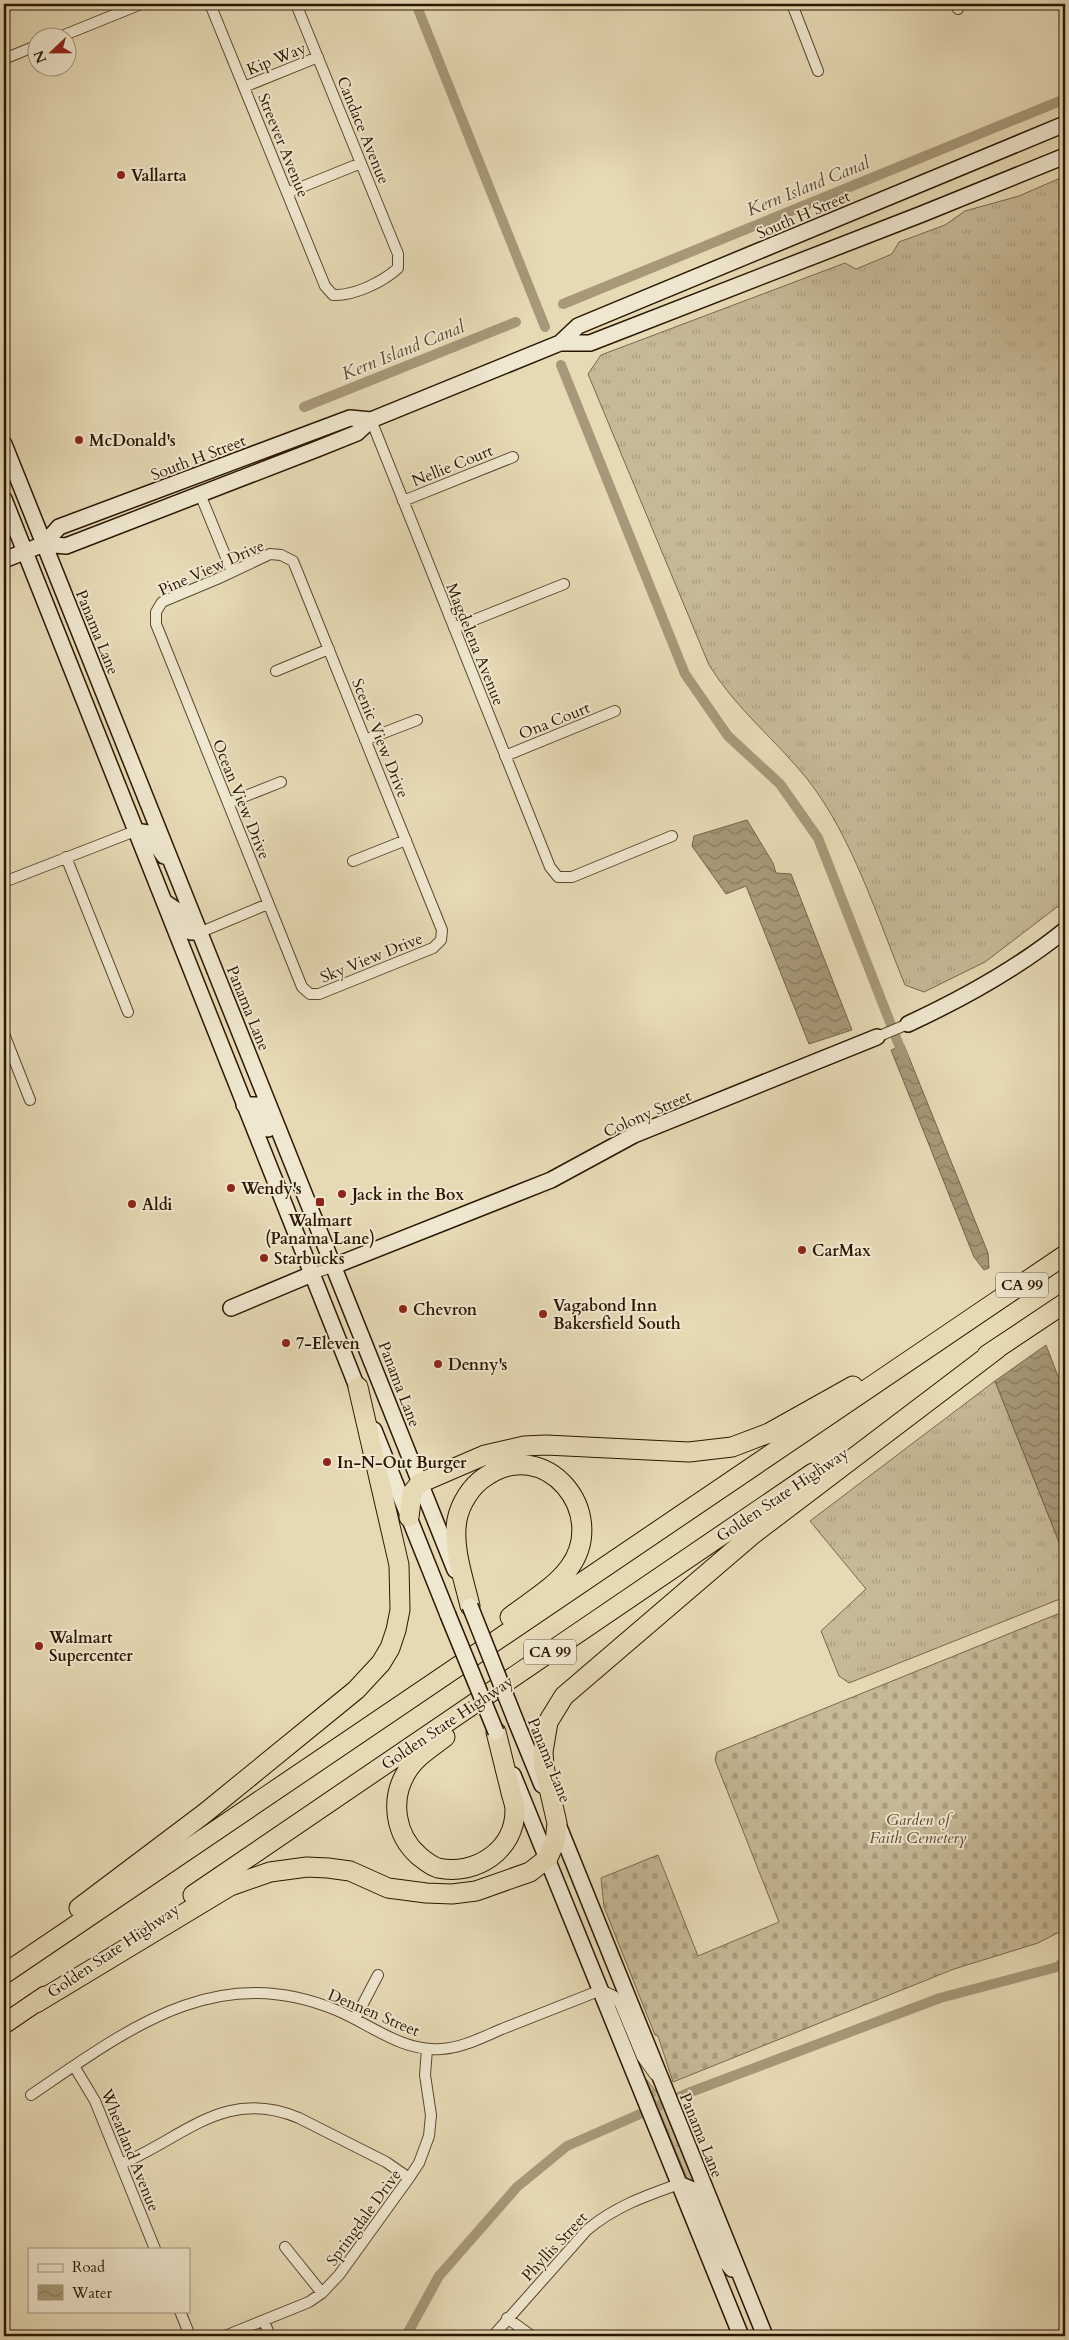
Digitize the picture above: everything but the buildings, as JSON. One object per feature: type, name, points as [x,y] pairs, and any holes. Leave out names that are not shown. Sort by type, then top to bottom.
[{"type":"highway","name":"CA 99","points":[[4,1974],[1065,1255]]},
{"type":"highway","name":"Golden State Highway","points":[[4,2024],[1065,1303]]},
{"type":"highway","points":[[409,1517],[412,1492],[420,1483],[486,1455],[524,1446],[546,1445],[689,1452],[711,1451],[750,1442],[978,1315]]},
{"type":"highway","points":[[36,2002],[230,1886],[270,1872],[307,1867],[328,1868],[350,1871],[388,1888],[452,1894],[476,1891],[530,1872],[548,1858],[555,1842],[558,1823],[544,1767],[543,1752],[548,1722],[564,1696],[752,1535],[998,1348]]},
{"type":"highway","points":[[40,1949],[59,1924],[205,1813],[356,1690],[381,1663],[396,1630],[401,1588],[399,1565],[358,1387]]},
{"type":"highway","points":[[370,1725],[554,1582],[569,1568],[580,1545],[581,1521],[574,1498],[560,1480],[550,1472],[526,1464],[512,1465],[493,1471],[476,1483],[463,1504],[457,1519],[455,1536],[470,1606]]},
{"type":"highway","points":[[496,1732],[515,1810],[509,1838],[496,1855],[482,1862],[460,1868],[437,1868],[413,1851],[400,1829],[397,1804],[402,1782],[407,1771],[424,1754],[593,1622]]},
{"type":"main road","name":"South H Street","points":[[44,544],[66,546],[357,433],[371,420],[560,343],[578,326],[1065,124]]},
{"type":"main road","name":"South H Street","points":[[560,343],[590,343],[1065,156]]},
{"type":"main road","points":[[857,210],[868,235]]},
{"type":"main road","name":"South H Street","points":[[4,560],[44,544],[59,527],[192,479],[350,418],[371,420]]},
{"type":"main road","points":[[200,494],[217,478],[286,442]]},
{"type":"main road","name":"Panama Lane","points":[[4,444],[420,1483],[765,2336]]},
{"type":"main road","points":[[140,518],[182,491],[192,479]]},
{"type":"main road","points":[[4,499],[448,1615],[741,2336]]},
{"type":"main road","points":[[135,831],[148,834],[160,852],[173,863]]},
{"type":"main road","points":[[165,902],[179,912],[192,932],[200,932]]},
{"type":"main road","name":"Colony Street","points":[[908,1024],[974,992],[1005,974],[1065,930]]},
{"type":"main road","name":"Colony Street","points":[[334,1266],[551,1180],[634,1135],[877,1037]]},
{"type":"main road","points":[[244,1105],[256,1105],[259,1108],[279,1156],[299,1179]]},
{"type":"main road","name":"Colony Street","points":[[231,1308],[312,1274]]},
{"type":"main road","points":[[679,2184],[693,2190],[720,2254],[743,2282]]},
{"type":"street","points":[[78,30],[141,4]]},
{"type":"street","name":"Streever Avenue","points":[[210,4],[325,286],[333,295]]},
{"type":"street","name":"Candace Avenue","points":[[296,4],[398,254],[398,268],[389,277],[343,296],[333,295]]},
{"type":"street","points":[[792,4],[818,71]]},
{"type":"street","points":[[4,59],[28,50]]},
{"type":"street","name":"Kip Way","points":[[244,87],[318,57]]},
{"type":"street","points":[[288,193],[361,163]]},
{"type":"street","name":"Magdelena Avenue","points":[[371,420],[550,867],[558,877],[572,878],[672,836]]},
{"type":"street","name":"Nellie Court","points":[[402,501],[513,457]]},
{"type":"street","points":[[200,494],[232,572]]},
{"type":"street","name":"Pine View Drive","points":[[156,612],[162,602],[270,554],[281,555]]},
{"type":"street","name":"Scenic View Drive","points":[[281,555],[293,561],[442,930],[441,940]]},
{"type":"street","points":[[454,628],[564,584]]},
{"type":"street","name":"Ocean View Drive","points":[[156,612],[156,624],[268,904],[302,988],[310,994]]},
{"type":"street","points":[[276,671],[329,650]]},
{"type":"street","name":"Ona Court","points":[[505,756],[615,711]]},
{"type":"street","points":[[366,740],[417,720]]},
{"type":"street","points":[[228,803],[281,782]]},
{"type":"street","points":[[4,882],[135,831]]},
{"type":"street","points":[[353,862],[406,840]]},
{"type":"street","points":[[66,857],[128,1012]]},
{"type":"street","points":[[200,932],[268,904]]},
{"type":"street","name":"Sky View Drive","points":[[310,994],[319,994],[433,948],[441,940]]},
{"type":"street","name":"Colony Street","points":[[877,1037],[908,1024]]},
{"type":"street","points":[[4,1034],[30,1100]]},
{"type":"street","name":"Colony Street","points":[[312,1274],[334,1266]]},
{"type":"street","points":[[355,2019],[378,1975]]},
{"type":"street","points":[[601,1990],[614,1996],[620,2004],[642,2057],[664,2088]]},
{"type":"street","name":"Dennen Street","points":[[31,2095],[154,2017],[185,2004],[207,1998],[252,1994],[293,1997],[315,2003],[355,2019],[402,2043],[427,2049],[448,2048],[468,2043],[601,1990]]},
{"type":"street","name":"Springdale Drive","points":[[225,2336],[309,2302],[322,2294],[339,2275],[409,2178],[422,2157],[429,2136],[430,2115],[425,2075],[427,2049]]},
{"type":"street","name":"Wheatland Avenue","points":[[74,2066],[92,2092],[155,2248]]},
{"type":"street","points":[[121,2164],[148,2153],[209,2117],[223,2111],[253,2107],[277,2110],[299,2118],[386,2162],[409,2178]]},
{"type":"street","name":"Phyllis Street","points":[[493,2336],[507,2318],[600,2218],[629,2202],[679,2184]]},
{"type":"street","points":[[285,2247],[322,2294]]},
{"type":"street","points":[[180,2312],[190,2336]]},
{"type":"street","points":[[507,2318],[532,2336]]},
{"type":"street","points":[[264,2321],[270,2336]]},
{"type":"green space","points":[[1065,176],[1065,901],[985,962],[924,992],[905,985],[851,852],[824,803],[796,765],[731,696],[709,665],[588,374],[601,355],[845,263],[856,269],[892,254],[899,242],[945,225],[965,211],[1019,196]]},
{"type":"green space","points":[[995,1381],[1065,1557],[1065,1597],[849,1683],[839,1676],[821,1631],[866,1589],[810,1521]]},
{"type":"green space","name":"Garden of Faith Cemetery","points":[[1065,1611],[1065,1929],[1038,1943],[954,1969],[673,2082],[658,2036],[655,2035],[604,1907],[601,1878],[658,1855],[698,1956],[779,1922],[715,1760],[717,1752]]},
{"type":"green space","points":[[646,2079],[658,2094],[701,2200],[688,2181]]},
{"type":"water","points":[[747,820],[773,863],[776,873],[791,874],[852,1030],[809,1044],[746,886],[726,894],[692,846],[694,836]]},
{"type":"water","points":[[904,1045],[988,1253],[989,1268],[984,1270],[974,1257],[891,1050]]},
{"type":"water","points":[[1046,1345],[1065,1394],[1065,1557],[995,1381]]},
{"type":"waterway","points":[[416,4],[545,327]]},
{"type":"waterway","name":"Kern Island Canal","points":[[563,304],[1065,99]]},
{"type":"waterway","name":"Kern Island Canal","points":[[304,407],[516,322]]},
{"type":"waterway","points":[[561,365],[685,674],[728,736],[780,784],[818,838],[904,1058]]},
{"type":"waterway","points":[[406,2336],[439,2276],[517,2187],[567,2146],[688,2093],[940,1998],[1057,1967],[1065,1961]]},
{"type":"place","name":"Vallarta","points":[[121,175]]},
{"type":"place","name":"McDonald's","points":[[79,440]]},
{"type":"place","name":"Wendy's","points":[[231,1188]]},
{"type":"place","name":"Jack in the Box","points":[[342,1194]]},
{"type":"place","name":"Walmart (Panama Lane)","points":[[320,1202]]},
{"type":"place","name":"Aldi","points":[[132,1204]]},
{"type":"place","name":"CarMax","points":[[802,1250]]},
{"type":"place","name":"Starbucks","points":[[264,1258]]},
{"type":"place","name":"Chevron","points":[[403,1309]]},
{"type":"place","name":"Vagabond Inn Bakersfield South","points":[[543,1314]]},
{"type":"place","name":"7-Eleven","points":[[286,1343]]},
{"type":"place","name":"Denny's","points":[[438,1364]]},
{"type":"place","name":"In-N-Out Burger","points":[[327,1462]]},
{"type":"place","name":"Walmart Supercenter","points":[[39,1646]]}]
